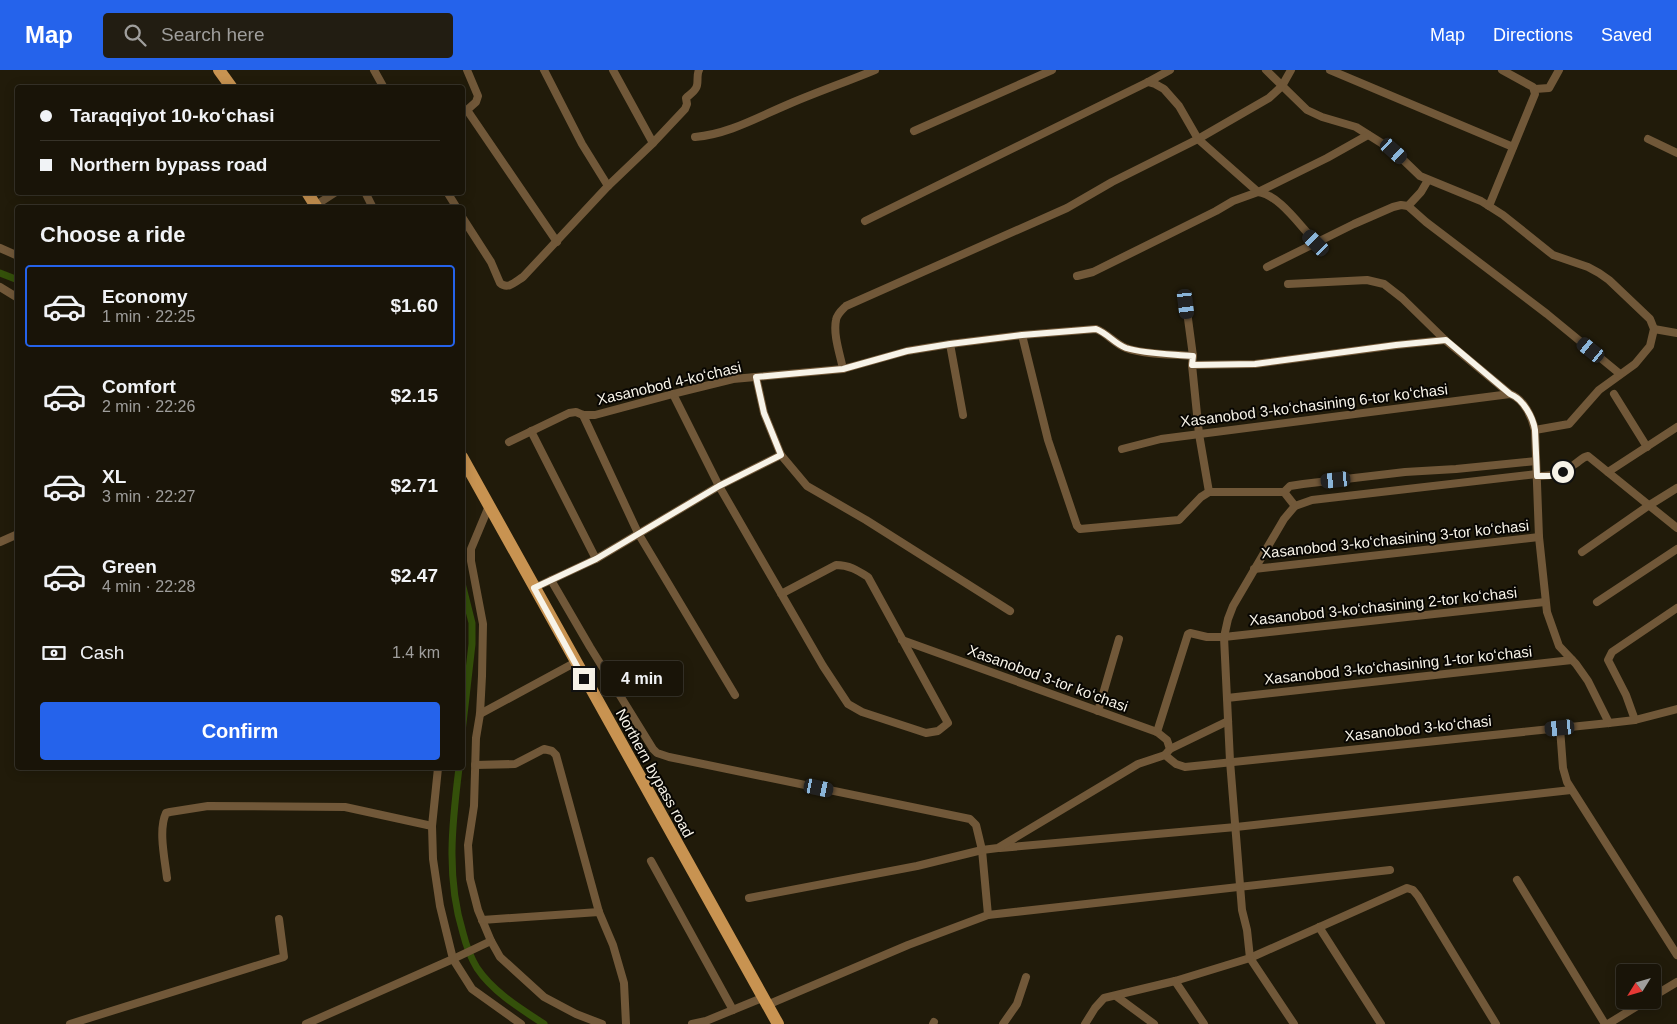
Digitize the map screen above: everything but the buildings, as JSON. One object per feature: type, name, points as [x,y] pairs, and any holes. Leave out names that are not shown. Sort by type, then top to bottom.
[{"type":"main road","points":[[219,70],[230,85]]},
{"type":"main road","name":"Northern bypass road","points":[[465,462],[778,1024]]},
{"type":"street","points":[[374,70],[382,85]]},
{"type":"street","points":[[465,110],[476,102],[478,96],[467,70]]},
{"type":"street","points":[[544,70],[582,144],[608,186]]},
{"type":"street","points":[[613,70],[653,143]]},
{"type":"street","points":[[465,222],[491,262],[503,286],[509,286],[523,277],[608,186],[685,109],[687,104],[686,98],[697,85],[697,73],[699,70]]},
{"type":"street","points":[[695,137],[710,136],[753,121],[789,104],[875,70]]},
{"type":"street","points":[[914,131],[1052,70]]},
{"type":"street","points":[[865,221],[1170,70]]},
{"type":"street","points":[[1266,70],[1307,110],[1322,117],[1356,126],[1394,151],[1416,173],[1488,206],[1503,215],[1553,255],[1588,267],[1609,280],[1646,314],[1654,325],[1654,329],[1650,346],[1635,364],[1599,390],[1570,424],[1535,430]]},
{"type":"street","points":[[843,369],[837,341],[836,319],[846,306],[1066,208],[1112,182],[1198,139],[1269,98],[1282,86],[1291,70]]},
{"type":"street","points":[[1330,70],[1513,147]]},
{"type":"street","points":[[1502,70],[1535,90],[1549,88],[1559,70]]},
{"type":"street","points":[[1148,82],[1164,89],[1179,106],[1198,139],[1258,192],[1268,194],[1280,203],[1316,243]]},
{"type":"street","points":[[1488,206],[1535,98],[1535,90]]},
{"type":"street","points":[[465,112],[557,242]]},
{"type":"street","points":[[1077,276],[1093,272],[1233,201],[1258,192],[1327,158],[1368,135]]},
{"type":"street","points":[[1648,139],[1677,152]]},
{"type":"street","points":[[1408,206],[1422,192],[1428,180]]},
{"type":"street","points":[[318,205],[332,195]]},
{"type":"street","points":[[1267,267],[1354,224],[1394,207],[1408,206],[1426,222],[1547,314],[1620,374]]},
{"type":"street","points":[[0,248],[15,255]]},
{"type":"street","points":[[1288,284],[1367,280],[1384,284],[1402,298],[1446,340],[1524,405],[1534,423],[1535,430],[1539,537],[1545,602],[1556,639],[1564,652],[1588,681],[1609,724]]},
{"type":"street","points":[[0,287],[15,296]]},
{"type":"street","points":[[1186,304],[1193,356],[1192,365],[1199,434],[1209,492]]},
{"type":"street","name":"Xasanobod 4-koʻchasi","points":[[509,442],[569,413],[576,412],[584,415],[595,415],[733,379],[843,369],[907,351],[950,344],[1022,335],[1096,329],[1102,331],[1106,336],[1124,347],[1193,356]]},
{"type":"street","points":[[1654,329],[1677,333]]},
{"type":"street","points":[[1022,335],[1048,440],[1077,526],[1080,529],[1179,520],[1201,497],[1209,492],[1284,492],[1287,488],[1304,484],[1405,472],[1536,461]]},
{"type":"street","points":[[1192,365],[1255,364],[1446,340]]},
{"type":"street","points":[[950,344],[963,415]]},
{"type":"street","points":[[756,377],[764,413],[781,455],[807,486],[895,538],[1010,611]]},
{"type":"street","points":[[673,394],[719,486],[781,594],[848,704],[862,712],[926,733],[938,731],[946,726],[948,721],[868,577],[852,567],[836,565],[781,594]]},
{"type":"street","name":"Xasanobod 3-koʻchasining 6-tor koʻchasi","points":[[1122,450],[1161,439],[1510,394]]},
{"type":"street","points":[[1614,394],[1647,446]]},
{"type":"street","points":[[584,415],[638,533],[735,695]]},
{"type":"street","points":[[1608,472],[1677,427]]},
{"type":"street","points":[[530,432],[596,559]]},
{"type":"street","points":[[534,588],[596,559],[719,486],[781,455]]},
{"type":"street","points":[[1294,1024],[1250,958],[1247,930],[1242,910],[1242,887],[1230,761],[1224,636],[1233,606],[1284,519],[1295,506],[1312,500],[1537,475],[1556,475],[1586,456],[1591,457],[1677,528]]},
{"type":"street","points":[[1582,552],[1677,488]]},
{"type":"street","points":[[1284,492],[1295,506]]},
{"type":"street","points":[[490,506],[471,549],[470,561],[483,624],[474,806],[468,845],[470,879],[488,943],[500,957],[544,997],[576,1014],[602,1024]]},
{"type":"street","points":[[0,542],[15,535]]},
{"type":"street","name":"Xasanobod 3-koʻchasining 3-tor koʻchasi","points":[[1254,569],[1539,537]]},
{"type":"street","points":[[1597,602],[1677,549]]},
{"type":"street","points":[[551,580],[590,647],[657,753],[668,757],[970,819],[976,825],[982,850],[988,915]]},
{"type":"street","name":"Xasanobod 3-koʻchasining 2-tor koʻchasi","points":[[1157,732],[1188,634],[1193,633],[1207,637],[1224,636],[1545,602]]},
{"type":"street","points":[[1635,720],[1626,696],[1608,660],[1608,656],[1677,608]]},
{"type":"street","points":[[1098,711],[1119,639]]},
{"type":"street","name":"Xasanobod 3-tor koʻchasi","points":[[902,640],[1157,732]]},
{"type":"street","name":"Xasanobod 3-koʻchasining 1-tor koʻchasi","points":[[1227,698],[1572,660]]},
{"type":"street","points":[[480,714],[576,662]]},
{"type":"street","name":"Xasanobod 3-koʻchasi","points":[[1168,752],[1180,766],[1609,724],[1635,720],[1677,709]]},
{"type":"street","points":[[998,848],[1138,764],[1168,752],[1228,721]]},
{"type":"street","points":[[1560,728],[1564,773],[1571,790],[1677,955]]},
{"type":"street","points":[[1157,732],[1167,740],[1168,752]]},
{"type":"street","points":[[475,765],[515,764],[544,749],[552,751],[558,760],[599,912],[613,945],[624,983],[626,1024]]},
{"type":"street","points":[[438,770],[432,826],[433,859],[440,906],[456,957],[472,989],[521,1024]]},
{"type":"street","points":[[749,898],[917,866],[982,850],[1236,826],[1571,790]]},
{"type":"street","points":[[166,878],[162,831],[163,818],[166,813],[170,812],[208,806],[345,807],[432,826]]},
{"type":"street","points":[[651,861],[733,1010]]},
{"type":"street","points":[[692,1024],[706,1021],[733,1010],[765,1002],[988,915],[1390,870]]},
{"type":"street","points":[[1517,880],[1607,1024],[1632,1009]]},
{"type":"street","points":[[1085,1024],[1104,998],[1175,981],[1250,958],[1407,888],[1413,890],[1418,896],[1496,1024]]},
{"type":"street","points":[[482,920],[599,912]]},
{"type":"street","points":[[70,1024],[284,957],[279,919]]},
{"type":"street","points":[[1318,927],[1381,1024]]},
{"type":"street","points":[[306,1024],[488,943]]},
{"type":"street","points":[[1003,1024],[1017,1004],[1026,976]]},
{"type":"street","points":[[1175,981],[1204,1024]]},
{"type":"street","points":[[1661,992],[1677,982]]},
{"type":"street","points":[[1116,996],[1154,1024]]},
{"type":"waterway","points":[[0,273],[15,279]]},
{"type":"waterway","points":[[465,595],[472,623],[472,644],[465,706]]},
{"type":"waterway","points":[[459,770],[454,810],[452,871],[454,892],[466,942],[477,968],[491,985],[544,1024]]},
{"type":"route","points":[[584,679],[534,588],[596,559],[719,486],[781,455],[764,413],[756,377],[843,369],[907,351],[950,344],[1022,335],[1096,329],[1102,331],[1106,336],[1124,347],[1193,356],[1192,365],[1255,364],[1446,340],[1524,405],[1534,423],[1537,476],[1550,476],[1563,472]]}]
